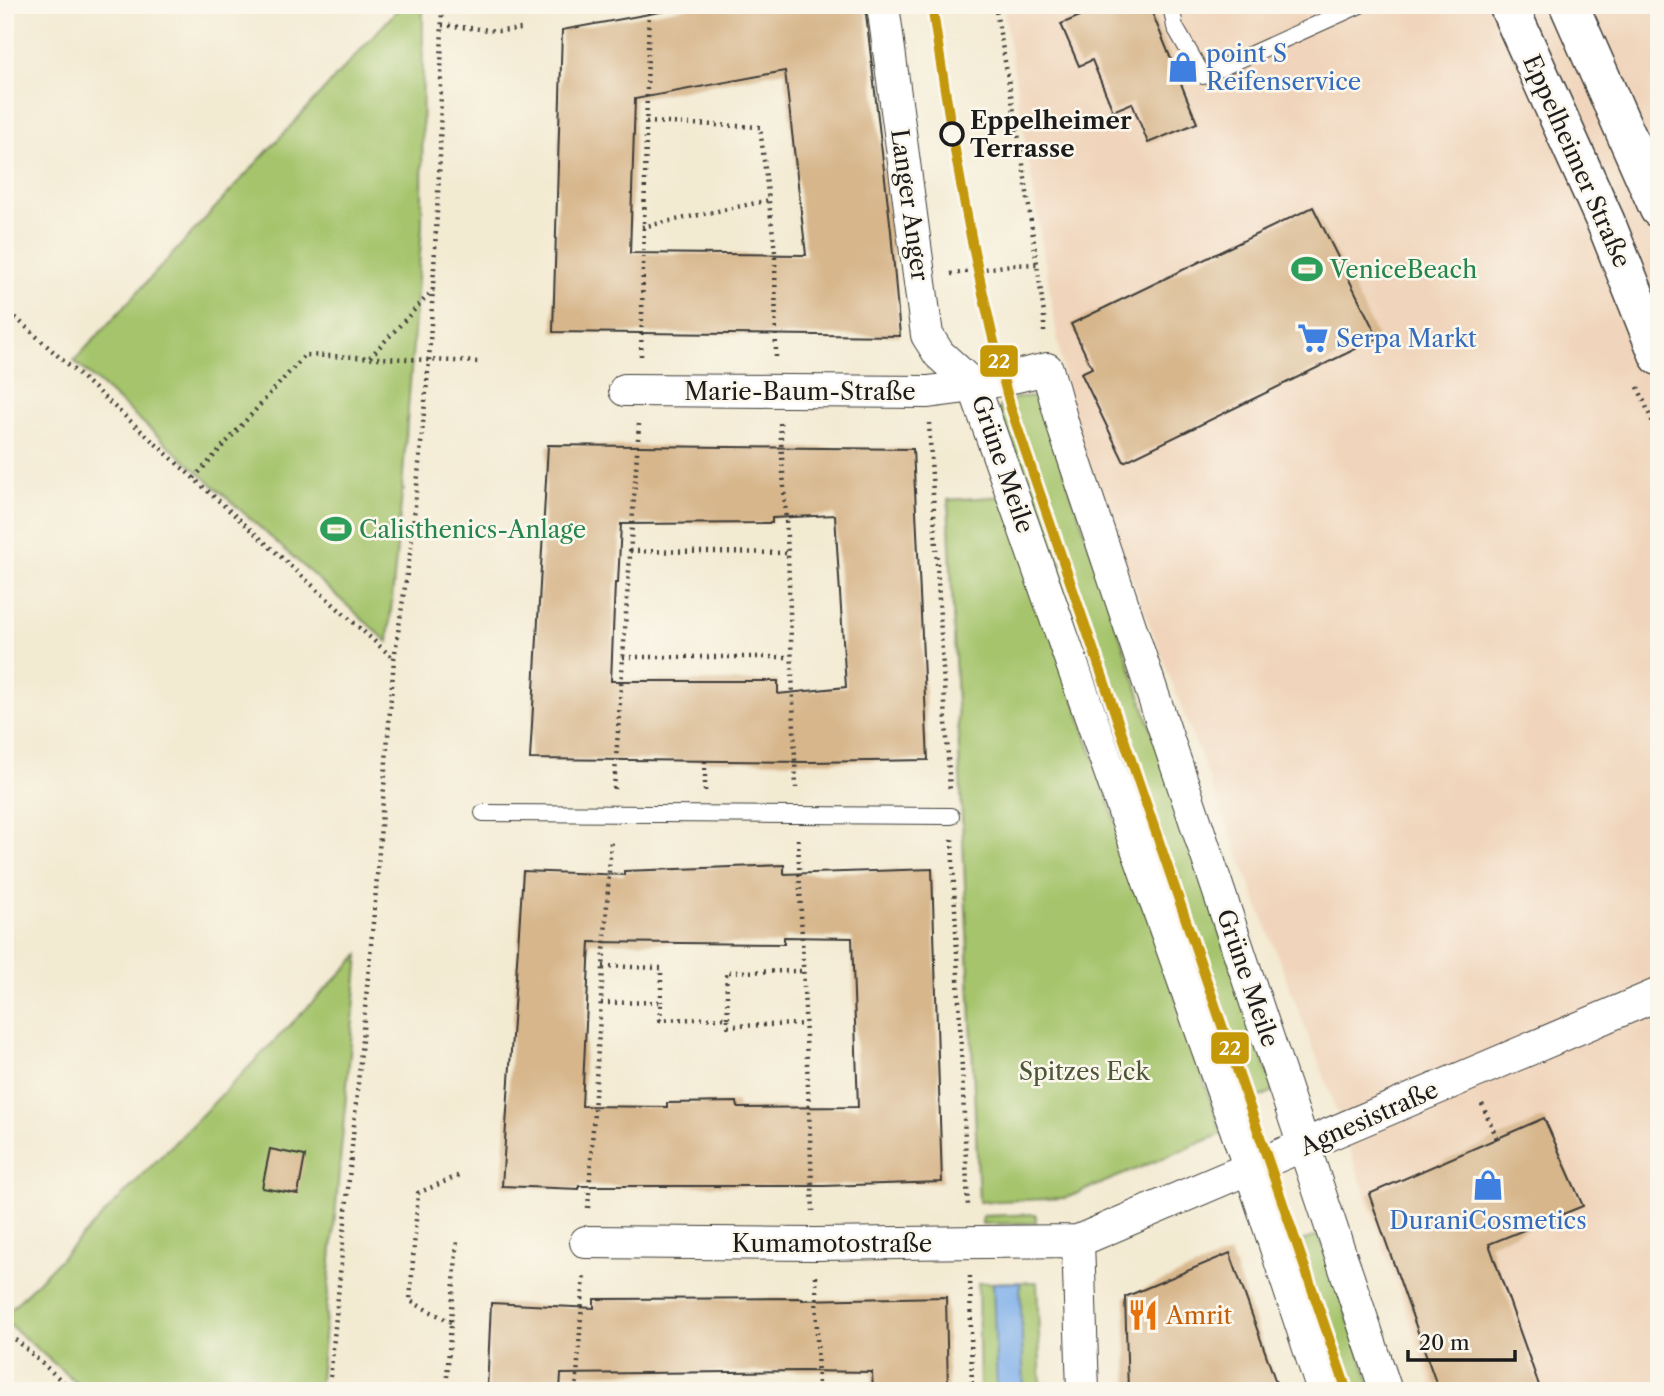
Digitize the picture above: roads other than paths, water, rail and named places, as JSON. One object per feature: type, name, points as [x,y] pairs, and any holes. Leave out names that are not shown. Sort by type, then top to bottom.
[{"type":"main road","name":"Eppelheimer Straße","points":[[1508,5],[1606,223],[1659,356]]},
{"type":"main road","points":[[1569,5],[1659,209]]},
{"type":"street","name":"Langer Anger","points":[[883,5],[928,335],[939,355],[974,386]]},
{"type":"street","name":"Grüne Meile","points":[[1323,1391],[1250,1169],[974,386],[1047,369],[1065,432],[1386,1391]]},
{"type":"street","name":"Marie-Baum-Straße","points":[[632,390],[928,392],[974,386]]},
{"type":"street","name":"Agnesistraße","points":[[1079,1241],[1659,994]]},
{"type":"street","name":"Kumamotostraße","points":[[586,1242],[815,1244],[1079,1241]]},
{"type":"street","points":[[1079,1241],[1083,1391]]},
{"type":"lane","points":[[1171,5],[1175,27],[1203,76],[1360,5]]},
{"type":"lane","points":[[483,813],[951,816]]},
{"type":"water","points":[[1020,1282],[1024,1391],[997,1391],[993,1283]]},
{"type":"place","name":"point S Reifenservice","points":[[1183,67]]},
{"type":"place","name":"Eppelheimer Terrasse","points":[[952,134]]},
{"type":"place","name":"VeniceBeach","points":[[1307,269]]},
{"type":"place","name":"Serpa Markt","points":[[1313,338]]},
{"type":"place","name":"Calisthenics-Anlage","points":[[336,529]]},
{"type":"place","name":"DuraniCosmetics","points":[[1488,1185]]},
{"type":"place","name":"Amrit","points":[[1143,1315]]},
{"type":"park label","name":"Spitzes Eck","points":[[1084,1071]]}]
